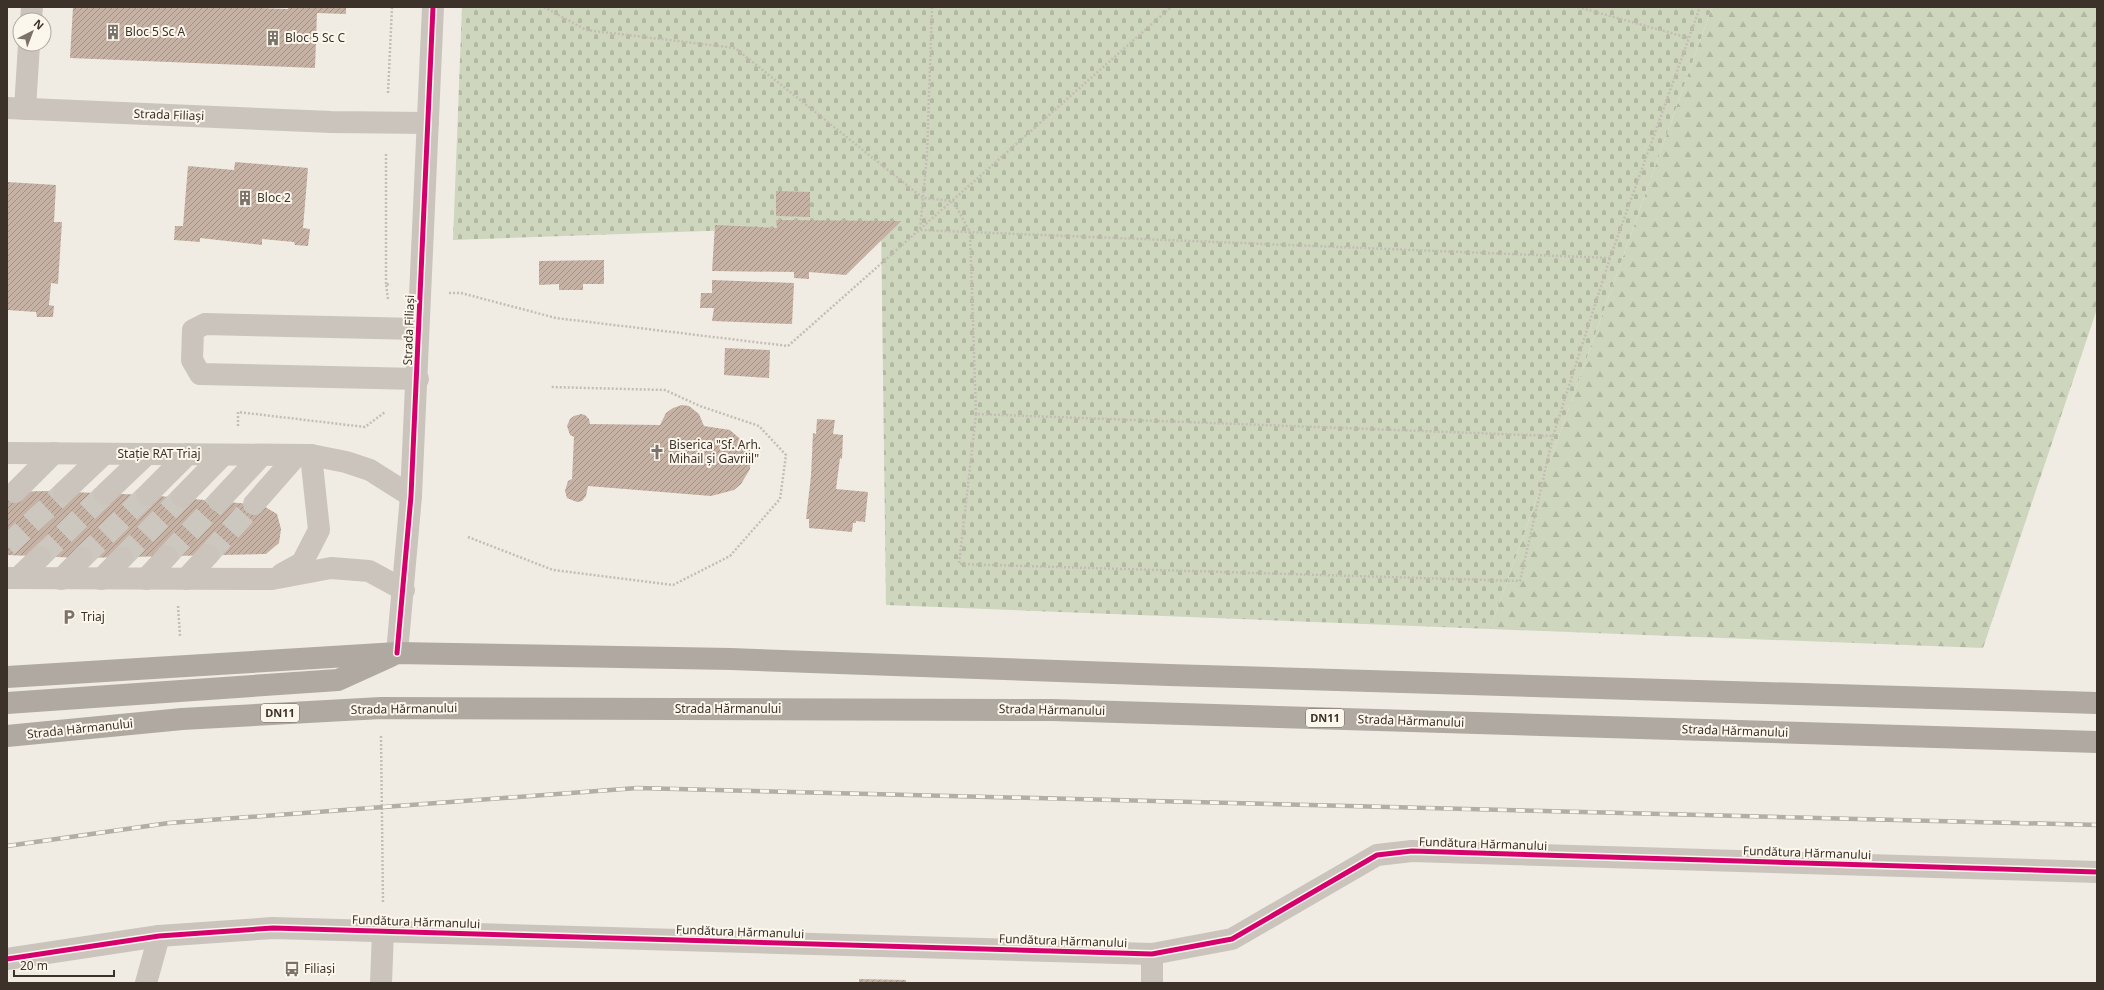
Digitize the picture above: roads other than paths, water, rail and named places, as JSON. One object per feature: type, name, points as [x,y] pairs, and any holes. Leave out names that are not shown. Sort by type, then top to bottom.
[{"type":"main road","points":[[7,702],[338,680],[397,653]]},
{"type":"main road","points":[[7,676],[397,653],[731,659],[1168,675],[2097,703]]},
{"type":"main road","name":"Strada Hărmanului","points":[[7,736],[182,718],[381,708],[1052,710],[2097,742]]},
{"type":"street","name":"Strada Filiași","points":[[397,653],[404,590],[418,379],[418,329],[434,7]]},
{"type":"street","points":[[16,109],[27,52]]},
{"type":"street","name":"Strada Filiași","points":[[16,109],[331,122],[428,123]]},
{"type":"street","points":[[418,329],[391,330],[205,324],[193,330],[192,360],[200,374],[418,379]]},
{"type":"street","points":[[15,492],[54,453]]},
{"type":"street","name":"Stație RAT Triaj","points":[[8,454],[304,455],[346,462],[370,470],[411,496]]},
{"type":"street","points":[[64,492],[104,454]]},
{"type":"street","points":[[105,494],[147,454]]},
{"type":"street","points":[[147,495],[188,454]]},
{"type":"street","points":[[182,497],[230,455]]},
{"type":"street","points":[[219,501],[262,455]]},
{"type":"street","points":[[254,504],[304,455]]},
{"type":"street","points":[[272,579],[302,563],[319,530],[304,455]]},
{"type":"street","points":[[181,579],[208,555]]},
{"type":"street","points":[[146,579],[167,556]]},
{"type":"street","points":[[12,578],[40,557]]},
{"type":"street","points":[[61,579],[82,558]]},
{"type":"street","points":[[101,579],[122,558]]},
{"type":"street","points":[[12,578],[272,579],[331,568],[339,568],[369,571],[404,590]]},
{"type":"street","name":"Fundătura Hărmanului","points":[[7,959],[159,936],[273,928],[1152,954],[1232,939],[1377,855],[1405,852],[2097,872]]},
{"type":"street","name":"Fundătura Hărmanului","points":[[381,983],[383,931]]},
{"type":"street","points":[[146,983],[159,936]]},
{"type":"street","points":[[1152,954],[1152,983]]},
{"type":"tunnel","points":[[7,546],[64,492]]},
{"type":"tunnel","points":[[40,557],[105,494]]},
{"type":"tunnel","points":[[82,558],[147,495]]},
{"type":"tunnel","points":[[122,558],[182,497]]},
{"type":"tunnel","points":[[167,556],[219,501]]},
{"type":"tunnel","points":[[208,555],[254,504]]},
{"type":"railway","points":[[7,846],[169,823],[637,788],[2097,825]]},
{"type":"place","name":"Bloc 5 Sc A","points":[[113,32]]},
{"type":"place","name":"Bloc 5 Sc C","points":[[273,38]]},
{"type":"place","name":"Bloc 2","points":[[245,198]]},
{"type":"place","name":"Biserica \"Sf. Arh. Mihail și Gavriil\"","points":[[657,452]]},
{"type":"place","name":"Triaj","points":[[69,617]]},
{"type":"place","name":"Filiași","points":[[292,969]]}]
